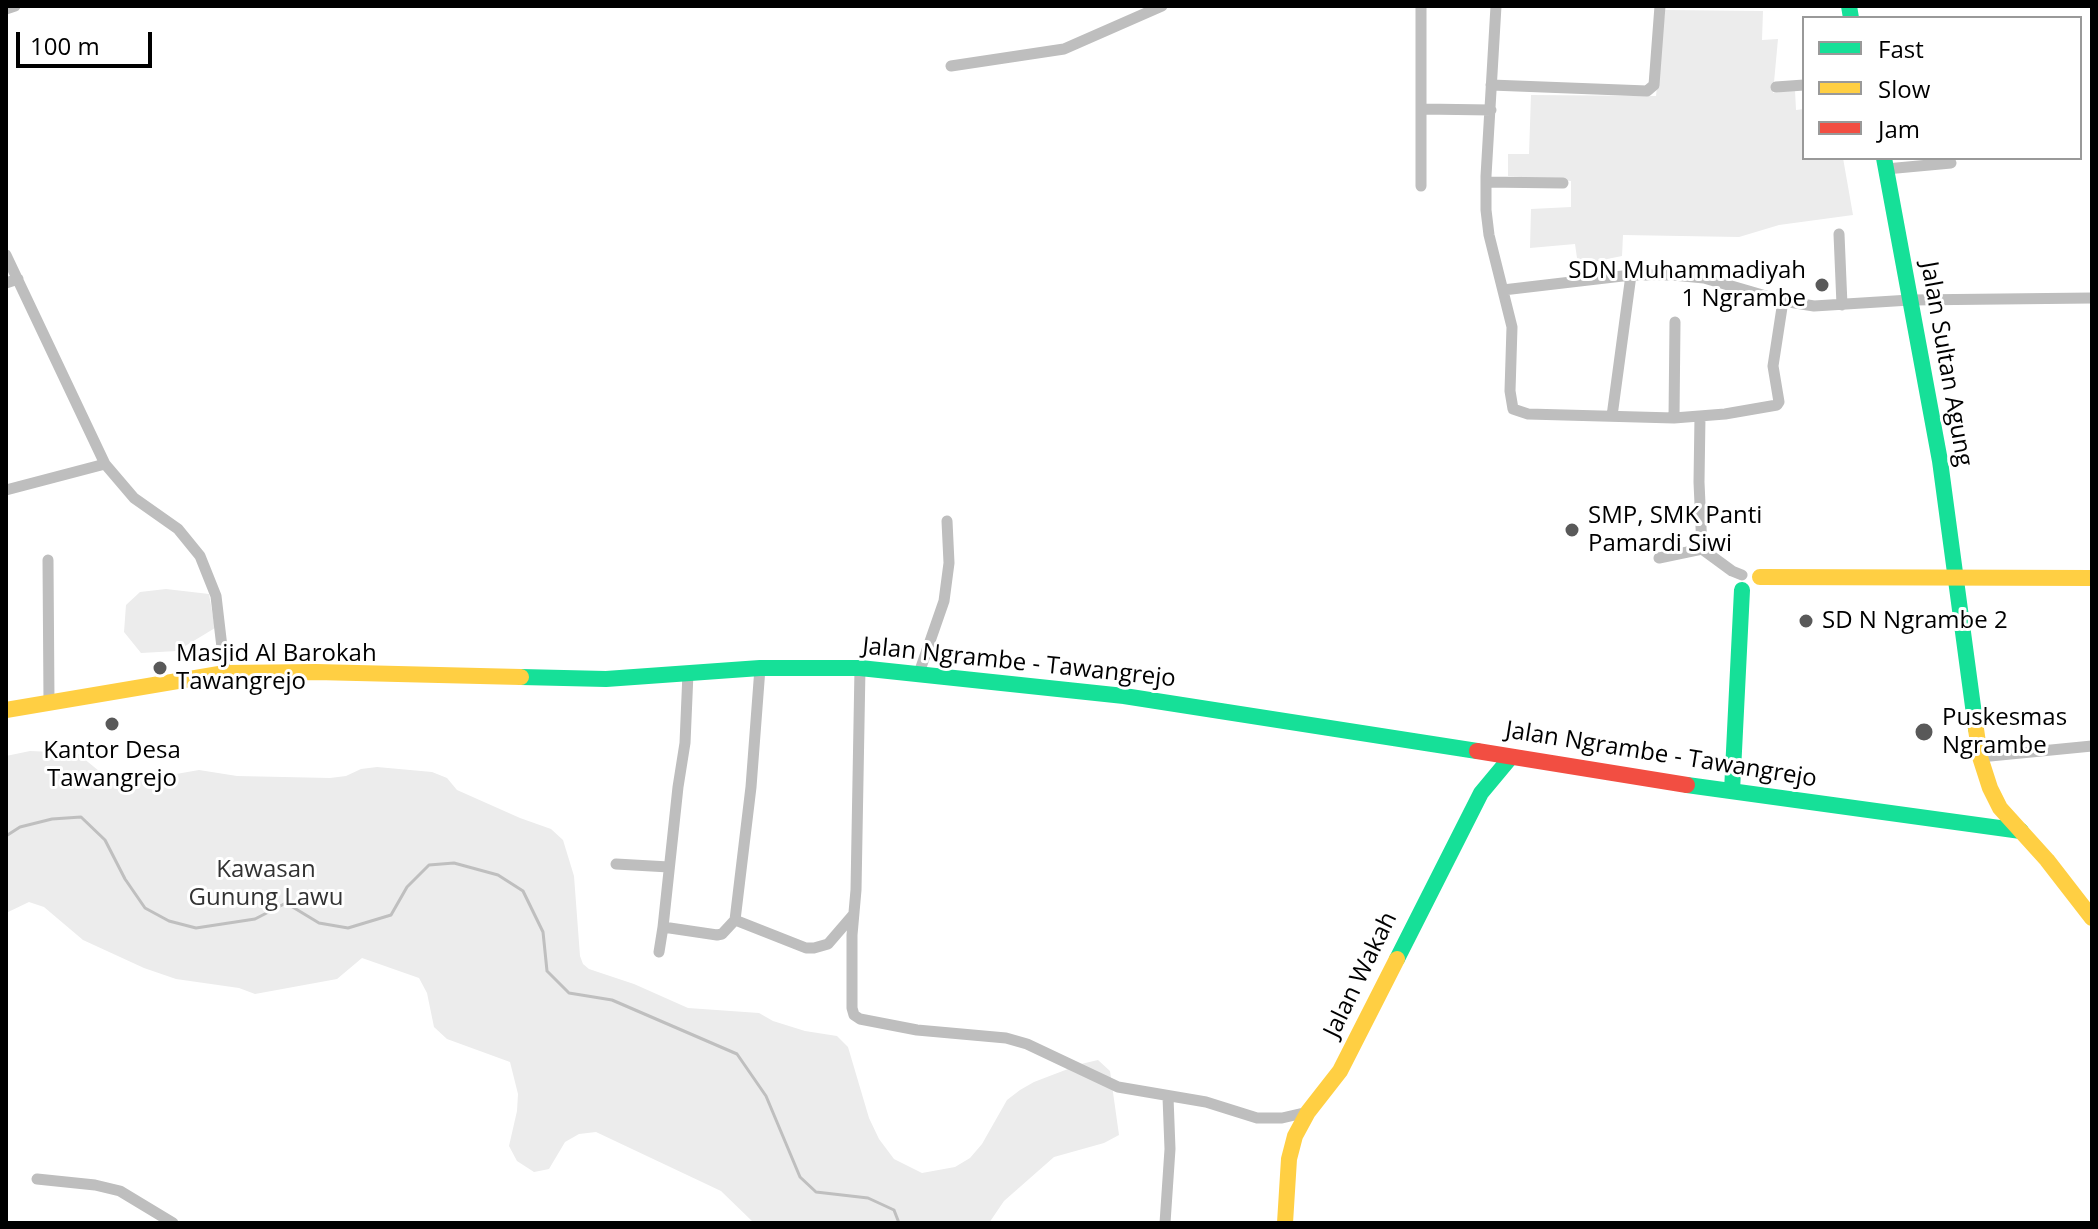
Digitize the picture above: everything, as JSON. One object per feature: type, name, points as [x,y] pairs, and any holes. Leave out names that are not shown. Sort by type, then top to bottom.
[{"type":"main road","name":"Jalan Sultan Agung","points":[[1885,163],[1940,461],[1980,757],[2000,808],[2092,918]]},
{"type":"main road","points":[[1760,577],[2092,578]]},
{"type":"main road","points":[[1732,791],[1742,583]]},
{"type":"main road","name":"Jalan Ngrambe - Tawangrejo","points":[[6,710],[225,673],[316,672],[606,679],[760,668],[860,668],[1124,696],[1732,791],[2021,831]]},
{"type":"main road","name":"Jalan Wakah","points":[[1285,1223],[1289,1159],[1295,1136],[1308,1112],[1340,1071],[1481,793],[1511,757]]},
{"type":"street","points":[[6,9],[15,6]]},
{"type":"street","points":[[951,66],[1064,49],[1162,6]]},
{"type":"street","points":[[1421,6],[1421,186]]},
{"type":"street","points":[[1496,6],[1486,182],[1489,235],[1512,327],[1510,404],[1513,409],[1528,414],[1674,418],[1777,405],[1773,366],[1783,301]]},
{"type":"street","points":[[1491,85],[1647,91],[1654,85],[1660,6]]},
{"type":"street","points":[[1776,87],[1802,85]]},
{"type":"street","points":[[1423,109],[1491,110]]},
{"type":"street","points":[[1885,163],[1951,163]]},
{"type":"street","points":[[1486,182],[1563,183]]},
{"type":"street","points":[[1839,234],[1842,305]]},
{"type":"street","points":[[6,255],[12,281],[105,464],[134,498],[178,529],[200,556],[216,596],[225,673]]},
{"type":"street","points":[[1503,290],[1631,275],[1704,278],[1783,301],[1814,306],[1910,300],[2092,298]]},
{"type":"street","points":[[1612,416],[1631,275]]},
{"type":"street","points":[[1674,418],[1675,322]]},
{"type":"street","points":[[1700,416],[1702,549]]},
{"type":"street","points":[[6,490],[105,464]]},
{"type":"street","points":[[919,673],[944,601],[949,563],[947,521]]},
{"type":"street","points":[[1659,558],[1702,549],[1732,571],[1742,583],[1760,577]]},
{"type":"street","points":[[48,560],[49,702]]},
{"type":"street","points":[[663,927],[717,935],[722,934],[735,920],[751,787],[760,668]]},
{"type":"street","points":[[860,668],[853,914],[854,1015],[860,1019],[917,1030],[1006,1038],[1027,1044],[1118,1087],[1206,1102],[1257,1118],[1282,1118],[1308,1112]]},
{"type":"street","points":[[659,952],[685,743],[688,673]]},
{"type":"street","points":[[1980,757],[2092,746]]},
{"type":"street","points":[[616,864],[669,867]]},
{"type":"street","points":[[735,920],[806,948],[814,948],[828,944],[853,914]]},
{"type":"street","points":[[1165,1223],[1170,1149],[1168,1097]]},
{"type":"street","points":[[37,1179],[120,1191],[173,1223]]},
{"type":"green space","points":[[1665,10],[1763,11],[1762,40],[1778,39],[1773,93],[1795,90],[1796,110],[1802,109],[1802,160],[1843,160],[1853,215],[1779,225],[1739,237],[1623,235],[1622,256],[1578,265],[1575,244],[1530,248],[1531,209],[1571,207],[1571,181],[1508,176],[1508,154],[1529,154],[1531,95],[1656,96]]},
{"type":"green space","points":[[166,589],[209,594],[215,628],[177,651],[141,653],[124,632],[126,605],[140,592]]},
{"type":"green space","name":"Kawasan Gunung Lawu","points":[[30,751],[77,753],[110,780],[118,781],[136,781],[199,770],[237,776],[330,778],[377,767],[432,772],[447,778],[457,790],[551,829],[563,840],[574,876],[580,956],[589,969],[634,984],[688,1008],[759,1013],[805,1031],[837,1036],[848,1047],[869,1118],[894,1159],[922,1173],[955,1167],[970,1158],[982,1144],[1007,1100],[1020,1090],[1034,1082],[1098,1060],[1110,1071],[1119,1135],[1104,1143],[1054,1157],[1004,1201],[989,1223],[754,1223],[721,1191],[596,1132],[579,1134],[565,1142],[549,1169],[534,1172],[517,1161],[509,1146],[518,1094],[510,1062],[447,1039],[434,1027],[427,993],[419,978],[362,958],[337,979],[255,994],[239,988],[176,979],[144,968],[83,940],[44,907],[29,902],[6,913],[6,756]]},
{"type":"waterway","points":[[6,836],[20,827],[52,819],[81,817],[105,840],[125,879],[145,908],[169,921],[196,928],[255,919],[286,903],[319,923],[348,928],[391,915],[407,887],[429,865],[454,863],[498,875],[523,891],[543,932],[547,971],[569,993],[612,1000],[737,1054],[766,1096],[800,1177],[816,1192],[868,1198],[894,1210],[899,1223]]},
{"type":"traffic: fast","points":[[1849,6],[1851,16]]},
{"type":"traffic: fast","points":[[1884,160],[1940,461],[1976,729]]},
{"type":"traffic: fast","points":[[1732,791],[1742,590]]},
{"type":"traffic: fast","points":[[521,677],[606,679],[760,668],[860,668],[1124,696],[1477,751]]},
{"type":"traffic: fast","points":[[1397,959],[1481,793],[1511,757]]},
{"type":"traffic: fast","points":[[1687,785],[2021,831]]},
{"type":"traffic: slow","points":[[1760,577],[2092,578]]},
{"type":"traffic: slow","points":[[6,710],[225,673],[521,677]]},
{"type":"traffic: slow","points":[[1976,729],[1980,757],[2000,808],[2047,860],[2092,918]]},
{"type":"traffic: slow","points":[[1285,1223],[1289,1159],[1295,1136],[1308,1112],[1340,1071],[1397,959]]},
{"type":"traffic: jam","points":[[1477,751],[1687,785]]},
{"type":"place","name":"SDN Muhammadiyah 1 Ngrambe","points":[[1822,285]]},
{"type":"place","name":"SMP, SMK Panti Pamardi Siwi","points":[[1572,530]]},
{"type":"place","name":"SD N Ngrambe 2","points":[[1806,621]]},
{"type":"place","name":"Masjid Al Barokah Tawangrejo","points":[[160,668]]},
{"type":"place","name":"Kantor Desa Tawangrejo","points":[[112,724]]},
{"type":"place","name":"Puskesmas Ngrambe","points":[[1924,732]]}]
